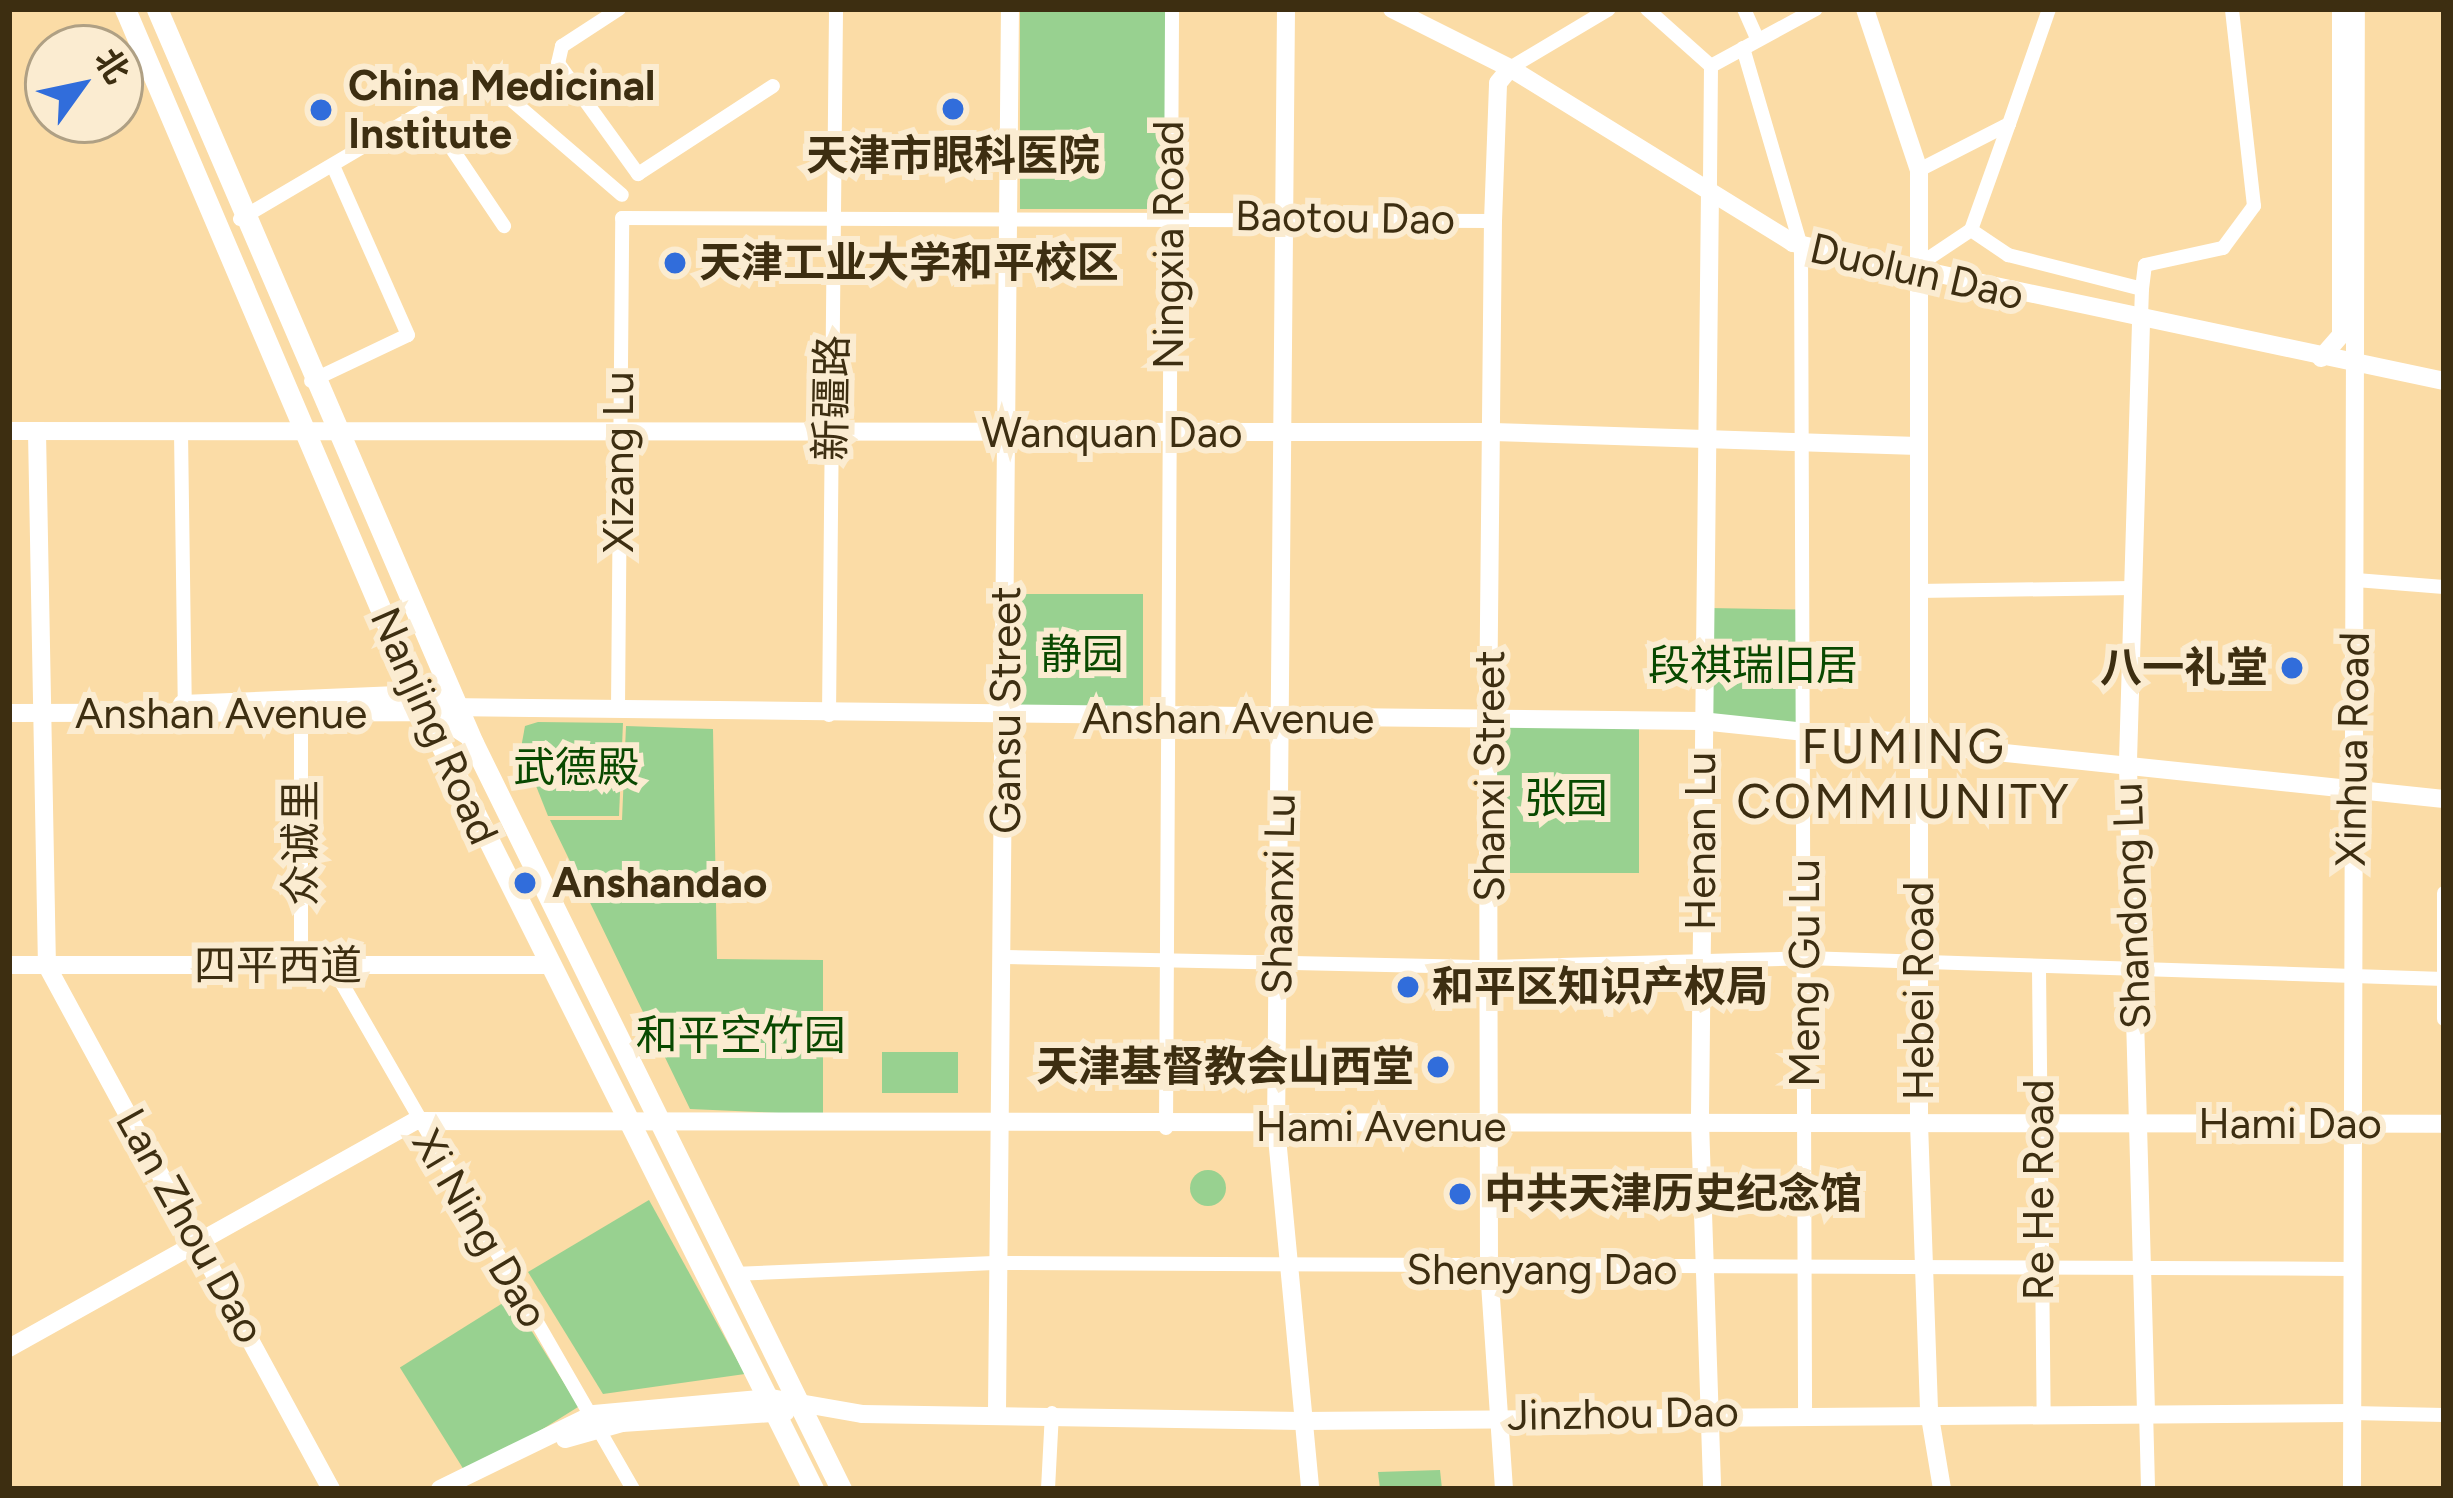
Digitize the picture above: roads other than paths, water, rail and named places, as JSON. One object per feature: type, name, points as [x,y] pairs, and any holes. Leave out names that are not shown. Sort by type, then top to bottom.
[{"type":"main road","name":"Nanjing Road","points":[[125,9],[448,762],[813,1489]]},
{"type":"main road","name":"Nanjing Road","points":[[157,9],[311,381],[473,743],[841,1489]]},
{"type":"main road","points":[[362,700],[394,678],[392,637]]},
{"type":"main road","points":[[362,700],[423,706],[473,743]]},
{"type":"street","points":[[620,9],[562,46],[558,63],[638,174],[773,86]]},
{"type":"street","name":"新疆路","points":[[829,715],[836,9]]},
{"type":"street","name":"Gansu Street","points":[[997,1412],[1004,1130],[1010,9]]},
{"type":"street","name":"Ningxia Road","points":[[1166,1128],[1171,436],[1165,216],[1172,9]]},
{"type":"street","name":"Shaanxi Lu","points":[[1286,9],[1287,432],[1276,1127],[1310,1489]]},
{"type":"street","name":"Duolun Dao","points":[[1392,9],[1419,14],[1801,246],[2141,323],[2444,381]]},
{"type":"street","points":[[1510,68],[1610,9]]},
{"type":"street","points":[[1647,9],[1711,66],[1709,192]]},
{"type":"street","points":[[1744,9],[1758,40]]},
{"type":"street","points":[[1711,66],[1816,9]]},
{"type":"street","name":"Hebei Road","points":[[1865,9],[1919,170],[1919,1123],[1928,1411],[1942,1489]]},
{"type":"street","points":[[1920,270],[1971,230],[2049,9]]},
{"type":"street","points":[[2141,323],[2145,265],[2223,248],[2254,206],[2232,9]]},
{"type":"street","points":[[2321,358],[2342,335],[2341,9]]},
{"type":"street","name":"Xinhua Road","points":[[2352,1489],[2349,1124],[2356,9]]},
{"type":"street","name":"Meng Gu Lu","points":[[1743,48],[1801,246],[1805,1412]]},
{"type":"street","name":"Shanxi Street","points":[[1504,1489],[1494,1416],[1489,1268],[1488,721],[1493,221],[1498,83],[1510,68]]},
{"type":"street","points":[[241,218],[472,82],[508,97],[622,194]]},
{"type":"street","points":[[425,110],[504,226]]},
{"type":"street","points":[[1919,170],[2008,124]]},
{"type":"street","points":[[311,381],[408,335],[333,166]]},
{"type":"street","name":"Henan Lu","points":[[1709,192],[1700,1122],[1704,1413],[1712,1489]]},
{"type":"street","name":"Baotou Dao","points":[[622,218],[1010,220],[1284,213],[1493,221]]},
{"type":"street","name":"Xizang Lu","points":[[618,707],[622,218]]},
{"type":"street","points":[[1971,230],[2008,255],[2143,290]]},
{"type":"street","name":"Shandong Lu","points":[[2141,323],[2128,767],[2137,971],[2147,1489]]},
{"type":"street","name":"Wanquan Dao","points":[[9,431],[1171,436],[1493,432],[1918,446]]},
{"type":"street","points":[[37,432],[46,965]]},
{"type":"street","points":[[181,432],[185,710]]},
{"type":"street","points":[[2356,580],[2444,586]]},
{"type":"street","points":[[1917,591],[2133,588]]},
{"type":"street","points":[[9,709],[185,710],[362,700]]},
{"type":"street","name":"Anshan Avenue","points":[[185,710],[301,719],[386,715],[423,706],[456,705],[1007,719],[1701,721],[1806,737],[1917,744],[2444,799]]},
{"type":"street","points":[[386,715],[419,725],[448,762]]},
{"type":"street","name":"众诚里","points":[[301,719],[301,966]]},
{"type":"street","points":[[2444,893],[2444,1019]]},
{"type":"street","points":[[1005,957],[1490,967],[1805,958],[2443,979]]},
{"type":"street","name":"四平西道","points":[[9,965],[546,965]]},
{"type":"street","name":"Lan Zhou Dao","points":[[46,965],[331,1489]]},
{"type":"street","name":"Xi Ning Dao","points":[[332,966],[415,1121],[598,1420],[633,1489]]},
{"type":"street","name":"Re He Road","points":[[2039,969],[2037,1264],[2044,1411]]},
{"type":"street","points":[[9,1348],[415,1121]]},
{"type":"street","name":"Hami Avenue","points":[[415,1121],[1004,1130],[2137,1121]]},
{"type":"street","name":"Hami Dao","points":[[2137,1121],[2444,1124]]},
{"type":"street","name":"Shenyang Dao","points":[[734,1274],[1000,1263],[1803,1272],[1924,1265],[2142,1263],[2351,1269]]},
{"type":"street","points":[[440,1489],[598,1420],[774,1406]]},
{"type":"street","name":"Jinzhou Dao","points":[[774,1406],[1301,1421],[1928,1411],[2444,1415]]},
{"type":"street","points":[[1048,1489],[1052,1413]]},
{"type":"street","points":[[466,1489],[598,1420]]},
{"type":"place","name":"天津市眼科医院","points":[[953,109]]},
{"type":"place","name":"China Medicinal Institute","points":[[321,110]]},
{"type":"place","name":"天津工业大学和平校区","points":[[675,263]]},
{"type":"place","name":"八一礼堂","points":[[2292,668]]},
{"type":"place","name":"Anshandao","points":[[525,883]]},
{"type":"place","name":"和平区知识产权局","points":[[1408,987]]},
{"type":"place","name":"天津基督教会山西堂","points":[[1438,1067]]},
{"type":"place","name":"中共天津历史纪念馆","points":[[1460,1194]]},
{"type":"district","name":"FUMING COMMIUNITY","points":[[1904,774]]},
{"type":"park label","name":"静园","points":[[1082,655]]},
{"type":"park label","name":"段祺瑞旧居","points":[[1753,666]]},
{"type":"park label","name":"武德殿","points":[[576,768]]},
{"type":"park label","name":"张园","points":[[1566,799]]},
{"type":"park label","name":"和平空竹园","points":[[741,1036]]}]
